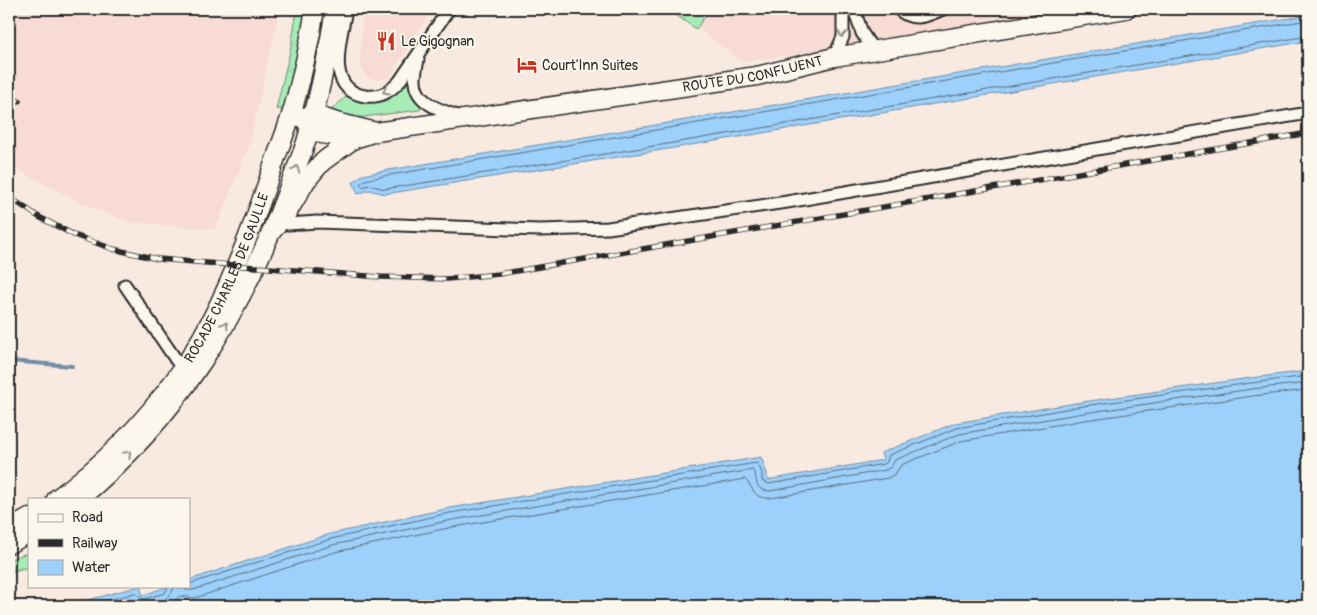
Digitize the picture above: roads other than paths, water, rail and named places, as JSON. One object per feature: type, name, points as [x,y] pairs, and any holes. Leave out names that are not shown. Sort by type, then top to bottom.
[{"type":"main road","points":[[317,9],[318,41],[304,100],[309,119],[322,134],[354,139]]},
{"type":"main road","name":"ROCADE CHARLES DE GAULLE","points":[[57,498],[108,457],[149,412],[183,367],[223,295],[259,209],[284,135],[302,74],[317,9]]},
{"type":"main road","name":"ROCADE CHARLES DE GAULLE","points":[[80,498],[124,459],[176,400],[238,305],[280,228],[306,142],[309,119],[323,73],[336,9]]},
{"type":"main road","name":"ROUTE DU CONFLUENT","points":[[376,132],[757,76],[834,57],[1126,9]]},
{"type":"main road","points":[[284,135],[296,122],[309,119],[336,122],[376,132]]},
{"type":"main road","points":[[280,228],[306,181],[322,162],[354,139],[376,132]]},
{"type":"main road","points":[[9,530],[28,519]]},
{"type":"main road","points":[[9,544],[28,534]]},
{"type":"street","points":[[346,9],[338,56],[341,79],[346,86],[356,93],[375,96],[384,94],[399,82],[449,9]]},
{"type":"street","points":[[834,57],[844,37],[844,9]]},
{"type":"street","points":[[854,9],[862,33],[874,51]]},
{"type":"street","points":[[898,9],[903,14],[919,18],[944,9]]},
{"type":"street","points":[[418,56],[415,81],[420,94],[429,105],[465,118]]},
{"type":"street","points":[[280,228],[317,222],[540,230],[608,228],[788,202],[1308,113]]},
{"type":"street","points":[[125,285],[176,360],[183,367]]},
{"type":"water","points":[[1308,15],[1308,41],[668,149],[385,194],[369,190],[358,194],[353,182],[362,175],[383,171]]},
{"type":"water","points":[[1308,371],[1308,606],[66,606],[133,588],[141,588],[143,595],[163,588],[190,588],[190,580],[330,534],[450,508],[761,457],[767,473],[767,480],[883,460],[881,453],[955,423],[1082,402]]},
{"type":"waterway","points":[[9,361],[72,366]]},
{"type":"railway","points":[[9,97],[19,101]]},
{"type":"railway","points":[[9,197],[39,217],[74,235],[113,249],[158,259],[380,277],[447,279],[499,274],[1308,133]]},
{"type":"place","name":"Le Gigognan","points":[[386,41]]},
{"type":"place","name":"Court'Inn Suites","points":[[527,65]]}]
